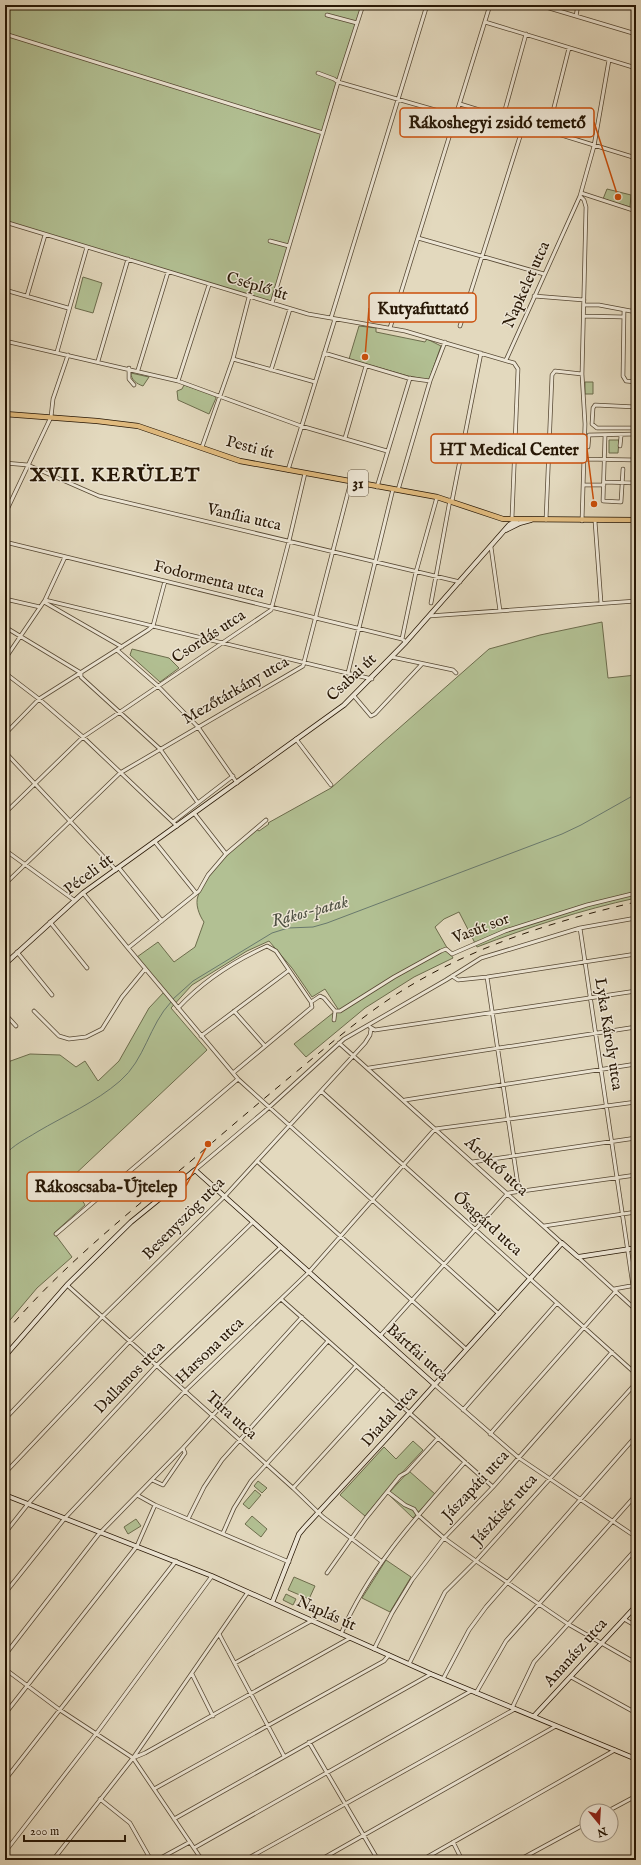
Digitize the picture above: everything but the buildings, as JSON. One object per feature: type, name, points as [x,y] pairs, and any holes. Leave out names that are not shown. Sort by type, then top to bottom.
[{"type":"main road","name":"Pesti út","points":[[5,414],[138,426],[240,461],[437,497],[451,500],[489,514],[512,519],[533,520],[546,518],[582,521],[636,520]]},
{"type":"street","points":[[272,303],[338,82],[363,5]]},
{"type":"street","points":[[288,470],[324,353],[397,99],[427,5]]},
{"type":"street","points":[[390,328],[490,5]]},
{"type":"street","points":[[539,5],[636,34]]},
{"type":"street","points":[[576,16],[578,5]]},
{"type":"street","points":[[327,15],[357,23]]},
{"type":"street","points":[[485,22],[636,68]]},
{"type":"street","points":[[5,34],[323,133]]},
{"type":"street","points":[[503,117],[526,34]]},
{"type":"street","points":[[548,131],[569,48]]},
{"type":"street","name":"Napkelet utca","points":[[506,360],[581,195],[594,146],[609,60]]},
{"type":"street","points":[[318,73],[338,82],[456,116]]},
{"type":"street","points":[[460,104],[636,158]]},
{"type":"street","points":[[460,326],[524,124]]},
{"type":"street","points":[[581,195],[636,211]]},
{"type":"street","points":[[581,195],[586,207],[582,374],[586,424],[582,521]]},
{"type":"street","name":"Cséplő út","points":[[5,222],[290,309],[333,319],[390,328],[506,360]]},
{"type":"street","points":[[27,296],[45,234]]},
{"type":"street","points":[[418,238],[544,274]]},
{"type":"street","points":[[270,240],[289,246]]},
{"type":"street","points":[[56,352],[87,247]]},
{"type":"street","points":[[98,361],[128,260]]},
{"type":"street","points":[[138,370],[168,272]]},
{"type":"street","points":[[178,381],[208,285]]},
{"type":"street","points":[[5,290],[68,308]]},
{"type":"street","points":[[534,296],[584,300]]},
{"type":"street","points":[[202,447],[232,359],[249,297]]},
{"type":"street","points":[[584,305],[599,305],[636,312]]},
{"type":"street","points":[[271,370],[290,309]]},
{"type":"street","points":[[624,310],[623,376],[626,381],[636,382]]},
{"type":"street","points":[[584,316],[624,317]]},
{"type":"street","points":[[5,341],[138,370],[178,381],[301,426],[387,451]]},
{"type":"street","points":[[398,490],[430,381],[445,342]]},
{"type":"street","points":[[324,353],[410,378],[430,381]]},
{"type":"street","points":[[431,603],[435,576],[481,353]]},
{"type":"street","points":[[5,514],[51,417],[53,398],[68,355]]},
{"type":"street","points":[[232,359],[315,382]]},
{"type":"street","points":[[506,360],[514,364],[518,369],[512,519],[509,525]]},
{"type":"street","points":[[345,438],[366,366]]},
{"type":"street","points":[[129,368],[129,379],[134,385]]},
{"type":"street","points":[[546,518],[552,375],[555,371],[582,374]]},
{"type":"street","points":[[377,486],[410,378]]},
{"type":"street","points":[[636,407],[595,404],[593,408],[592,424],[597,428],[636,428]]},
{"type":"street","points":[[588,447],[589,435],[621,436],[636,434]]},
{"type":"street","points":[[605,436],[603,501],[621,502],[622,469]]},
{"type":"street","points":[[620,446],[621,436]]},
{"type":"street","points":[[585,459],[636,460]]},
{"type":"street","points":[[5,464],[28,465]]},
{"type":"street","name":"Vanília utca","points":[[28,465],[99,496],[460,582]]},
{"type":"street","points":[[272,608],[305,473]]},
{"type":"street","name":"Mezőtárkány utca","points":[[5,884],[120,774],[302,666],[316,619],[332,551],[351,481]]},
{"type":"street","points":[[583,485],[622,483],[636,484]]},
{"type":"street","points":[[348,673],[393,489]]},
{"type":"street","points":[[406,642],[402,638],[416,572],[437,497]]},
{"type":"street","name":"Csabai út","points":[[194,814],[354,696],[372,679],[460,582],[491,547],[512,519]]},
{"type":"street","name":"Csabai út","points":[[502,533],[520,523],[533,520]]},
{"type":"street","points":[[595,521],[601,603]]},
{"type":"street","name":"Fodormenta utca","points":[[5,542],[316,619],[402,638]]},
{"type":"street","points":[[491,547],[500,611]]},
{"type":"street","points":[[5,659],[45,601],[65,556]]},
{"type":"street","points":[[5,734],[39,699],[118,650],[153,626],[164,581]]},
{"type":"street","points":[[5,599],[40,607]]},
{"type":"street","points":[[45,601],[372,679]]},
{"type":"street","points":[[45,601],[122,647]]},
{"type":"street","points":[[429,616],[636,601]]},
{"type":"street","name":"Csordás utca","points":[[5,814],[83,737],[223,643],[272,608]]},
{"type":"street","points":[[5,627],[81,673],[81,677],[160,749],[198,803]]},
{"type":"street","points":[[118,650],[158,686],[198,727],[237,782]]},
{"type":"street","points":[[392,657],[453,670],[456,673]]},
{"type":"street","points":[[354,696],[371,716],[422,664]]},
{"type":"street","points":[[5,673],[39,699],[83,737],[120,774],[177,826]]},
{"type":"street","points":[[296,739],[331,785]]},
{"type":"street","points":[[5,752],[70,822],[118,869],[162,920]]},
{"type":"street","points":[[173,822],[233,776]]},
{"type":"street","points":[[194,814],[226,854]]},
{"type":"street","name":"Péceli út","points":[[5,964],[74,900],[194,814]]},
{"type":"street","points":[[128,948],[196,893],[208,875],[226,854],[266,820]]},
{"type":"street","points":[[155,842],[196,893]]},
{"type":"street","points":[[5,850],[74,900]]},
{"type":"street","points":[[84,893],[168,997],[238,1079],[499,1314]]},
{"type":"street","name":"Vasút sor","points":[[335,1011],[346,1009],[394,977],[440,951],[446,949],[452,954],[504,931],[587,905],[636,893]]},
{"type":"street","points":[[5,1356],[67,1285],[141,1212],[195,1170],[269,1107],[339,1043],[481,958],[580,928],[636,918]]},
{"type":"street","points":[[50,922],[87,968]]},
{"type":"street","name":"Lyka Károly utca","points":[[580,928],[634,1286]]},
{"type":"street","points":[[177,1007],[196,989],[248,954],[267,946],[276,951],[312,1007],[233,1073]]},
{"type":"street","points":[[17,952],[52,995]]},
{"type":"street","points":[[452,976],[458,980],[487,977],[636,954]]},
{"type":"street","points":[[34,1011],[59,1036],[69,1039],[86,1037],[102,1029],[122,997],[145,969]]},
{"type":"street","points":[[201,1036],[288,971]]},
{"type":"street","points":[[487,977],[518,1192]]},
{"type":"street","points":[[369,1025],[371,1029],[374,1030],[636,990]]},
{"type":"street","points":[[310,1002],[320,996],[324,998],[335,1011],[334,1020]]},
{"type":"street","points":[[234,1011],[265,1046]]},
{"type":"street","points":[[5,1014],[16,1026]]},
{"type":"street","points":[[369,1068],[636,1027]]},
{"type":"street","name":"Besenyszög utca","points":[[5,1419],[102,1317],[258,1162],[365,1043],[370,1035],[371,1029]]},
{"type":"street","name":"Ároktő utca","points":[[339,1043],[369,1068],[435,1130],[508,1193],[636,1310]]},
{"type":"street","points":[[404,1100],[636,1064]]},
{"type":"street","points":[[56,1234],[238,1079]]},
{"type":"street","name":"Ősagárd utca","points":[[321,1091],[636,1374]]},
{"type":"street","points":[[435,1130],[636,1102]]},
{"type":"street","name":"Harsona utca","points":[[5,1593],[64,1518],[185,1391],[309,1272],[435,1130]]},
{"type":"street","points":[[472,1162],[636,1138]]},
{"type":"street","points":[[258,1162],[466,1350]]},
{"type":"street","name":"Bártfai utca","points":[[195,1170],[490,1434],[519,1458],[582,1499],[636,1537]]},
{"type":"street","points":[[380,1336],[508,1193],[636,1175]]},
{"type":"street","points":[[544,1226],[636,1212]]},
{"type":"street","points":[[5,1473],[130,1342],[253,1222]]},
{"type":"street","name":"Diadal utca","points":[[272,1603],[299,1534],[320,1513],[562,1242]]},
{"type":"street","name":"Dallamos utca","points":[[5,1532],[28,1504],[157,1366],[281,1247]]},
{"type":"street","points":[[578,1257],[636,1248]]},
{"type":"street","name":"Tura utca","points":[[67,1285],[320,1513],[381,1562]]},
{"type":"street","points":[[490,1434],[584,1328],[615,1290],[634,1286]]},
{"type":"street","points":[[281,1299],[493,1487]]},
{"type":"street","points":[[463,1410],[558,1303]]},
{"type":"street","points":[[5,1655],[101,1532],[183,1448],[302,1317]]},
{"type":"street","points":[[188,1519],[204,1487],[222,1460],[328,1341]]},
{"type":"street","name":"Jászapáti utca","points":[[374,1649],[392,1613],[412,1580],[444,1538],[493,1487],[612,1352]]},
{"type":"street","points":[[223,1533],[240,1498],[251,1481],[356,1366]]},
{"type":"street","name":"Jászkisér utca","points":[[409,1664],[445,1592],[476,1561],[636,1383]]},
{"type":"street","points":[[293,1488],[382,1389]]},
{"type":"street","points":[[444,1679],[469,1630],[486,1607],[636,1436]]},
{"type":"street","points":[[327,1573],[351,1538],[400,1476],[407,1472],[438,1438]]},
{"type":"street","points":[[152,1480],[163,1485],[185,1452],[183,1448]]},
{"type":"street","points":[[341,1634],[360,1594],[381,1562],[418,1515],[465,1462]]},
{"type":"street","points":[[388,1492],[405,1505],[414,1508],[418,1515],[444,1538],[476,1561],[568,1624],[636,1663]]},
{"type":"street","name":"Naplás út","points":[[5,1495],[212,1576],[431,1674],[636,1759]]},
{"type":"street","points":[[137,1495],[154,1505],[289,1562]]},
{"type":"street","points":[[476,1693],[506,1641],[538,1603],[636,1495]]},
{"type":"street","points":[[5,1714],[137,1546],[154,1505]]},
{"type":"street","points":[[245,1860],[514,1709],[534,1662],[636,1549]]},
{"type":"street","points":[[5,1780],[176,1561]]},
{"type":"street","points":[[5,1852],[96,1734],[212,1576]]},
{"type":"street","points":[[53,1860],[133,1758],[248,1592]]},
{"type":"street","name":"Ananász utca","points":[[534,1716],[636,1606]]},
{"type":"street","points":[[624,1619],[636,1626]]},
{"type":"street","points":[[235,1663],[311,1620]]},
{"type":"street","points":[[219,1634],[284,1756]]},
{"type":"street","points":[[133,1758],[145,1754],[214,1716],[350,1638]]},
{"type":"street","points":[[154,1789],[384,1661],[389,1655]]},
{"type":"street","points":[[5,1669],[60,1710],[133,1758],[202,1860]]},
{"type":"street","points":[[192,1674],[214,1716]]},
{"type":"street","points":[[174,1819],[431,1674]]},
{"type":"street","points":[[571,1677],[636,1713]]},
{"type":"street","points":[[194,1848],[471,1691]]},
{"type":"street","points":[[320,1860],[556,1726]]},
{"type":"street","points":[[309,1742],[378,1860]]},
{"type":"street","points":[[422,1860],[615,1750]]},
{"type":"street","points":[[619,1805],[636,1796]]},
{"type":"street","points":[[100,1800],[130,1823],[151,1860]]},
{"type":"street","points":[[519,1860],[579,1827]]},
{"type":"street","points":[[157,1860],[190,1842]]},
{"type":"street","points":[[453,1842],[462,1860]]},
{"type":"green space","points":[[5,5],[363,5],[272,303],[5,222]]},
{"type":"green space","points":[[607,189],[631,195],[630,207],[603,199]]},
{"type":"green space","points":[[83,277],[102,283],[93,313],[75,308]]},
{"type":"green space","points":[[359,326],[376,328],[376,332],[425,342],[427,339],[441,346],[429,380],[408,376],[349,359]]},
{"type":"green space","points":[[131,373],[149,377],[143,386],[132,378]]},
{"type":"green space","points":[[585,382],[593,382],[593,394],[585,394]]},
{"type":"green space","points":[[184,385],[214,395],[216,398],[209,414],[178,400],[177,391],[182,389]]},
{"type":"green space","points":[[609,440],[619,440],[618,453],[609,453]]},
{"type":"green space","points":[[602,622],[608,678],[636,675],[636,898],[555,920],[477,947],[459,912],[444,919],[435,927],[453,958],[414,977],[365,1008],[306,1057],[294,1044],[338,1009],[325,989],[312,997],[292,968],[269,941],[247,951],[192,985],[171,1008],[207,1050],[70,1179],[85,1205],[54,1233],[72,1257],[37,1288],[5,1326],[5,1063],[30,1054],[60,1055],[76,1067],[85,1061],[98,1081],[119,1061],[149,1008],[165,991],[137,957],[158,942],[174,962],[195,947],[204,922],[198,909],[198,896],[208,877],[231,851],[256,829],[259,831],[269,824],[268,823],[331,788],[489,649],[540,635]]},
{"type":"green space","points":[[132,649],[169,658],[179,668],[160,682],[130,655]]},
{"type":"green space","points":[[413,1441],[423,1450],[365,1516],[340,1495],[384,1447],[396,1459]]},
{"type":"green space","points":[[409,1471],[435,1494],[413,1518],[388,1494]]},
{"type":"green space","points":[[258,1481],[267,1488],[262,1493],[254,1486]]},
{"type":"green space","points":[[255,1490],[261,1495],[249,1509],[243,1504]]},
{"type":"green space","points":[[252,1516],[267,1529],[261,1537],[245,1524]]},
{"type":"green space","points":[[136,1519],[141,1526],[128,1534],[124,1527]]},
{"type":"green space","points":[[386,1560],[411,1577],[390,1612],[362,1598]]},
{"type":"green space","points":[[294,1577],[315,1586],[309,1599],[288,1590]]},
{"type":"green space","points":[[286,1594],[296,1599],[293,1605],[283,1600]]},
{"type":"waterway","name":"Rákos-patak","points":[[173,999],[193,981],[272,933],[288,928],[313,927],[327,923],[562,834],[636,794]]},
{"type":"waterway","name":"Rákos-patak","points":[[5,1155],[20,1142],[101,1096],[120,1081],[135,1063],[157,1021],[171,1002]]},
{"type":"railway","points":[[5,1333],[48,1286],[118,1222],[263,1099],[364,1017],[388,1000],[427,976],[455,962],[514,937],[605,909],[636,902]]},
{"type":"place","name":"Rákoshegyi zsidó temető","points":[[618,197]]},
{"type":"place","name":"Kutyafuttató","points":[[365,357]]},
{"type":"place","name":"HT Medical Center","points":[[594,504]]},
{"type":"place","name":"Rákoscsaba-Újtelep","points":[[208,1144]]},
{"type":"district","name":"XVII. KERÜLET","points":[[115,475]]}]
